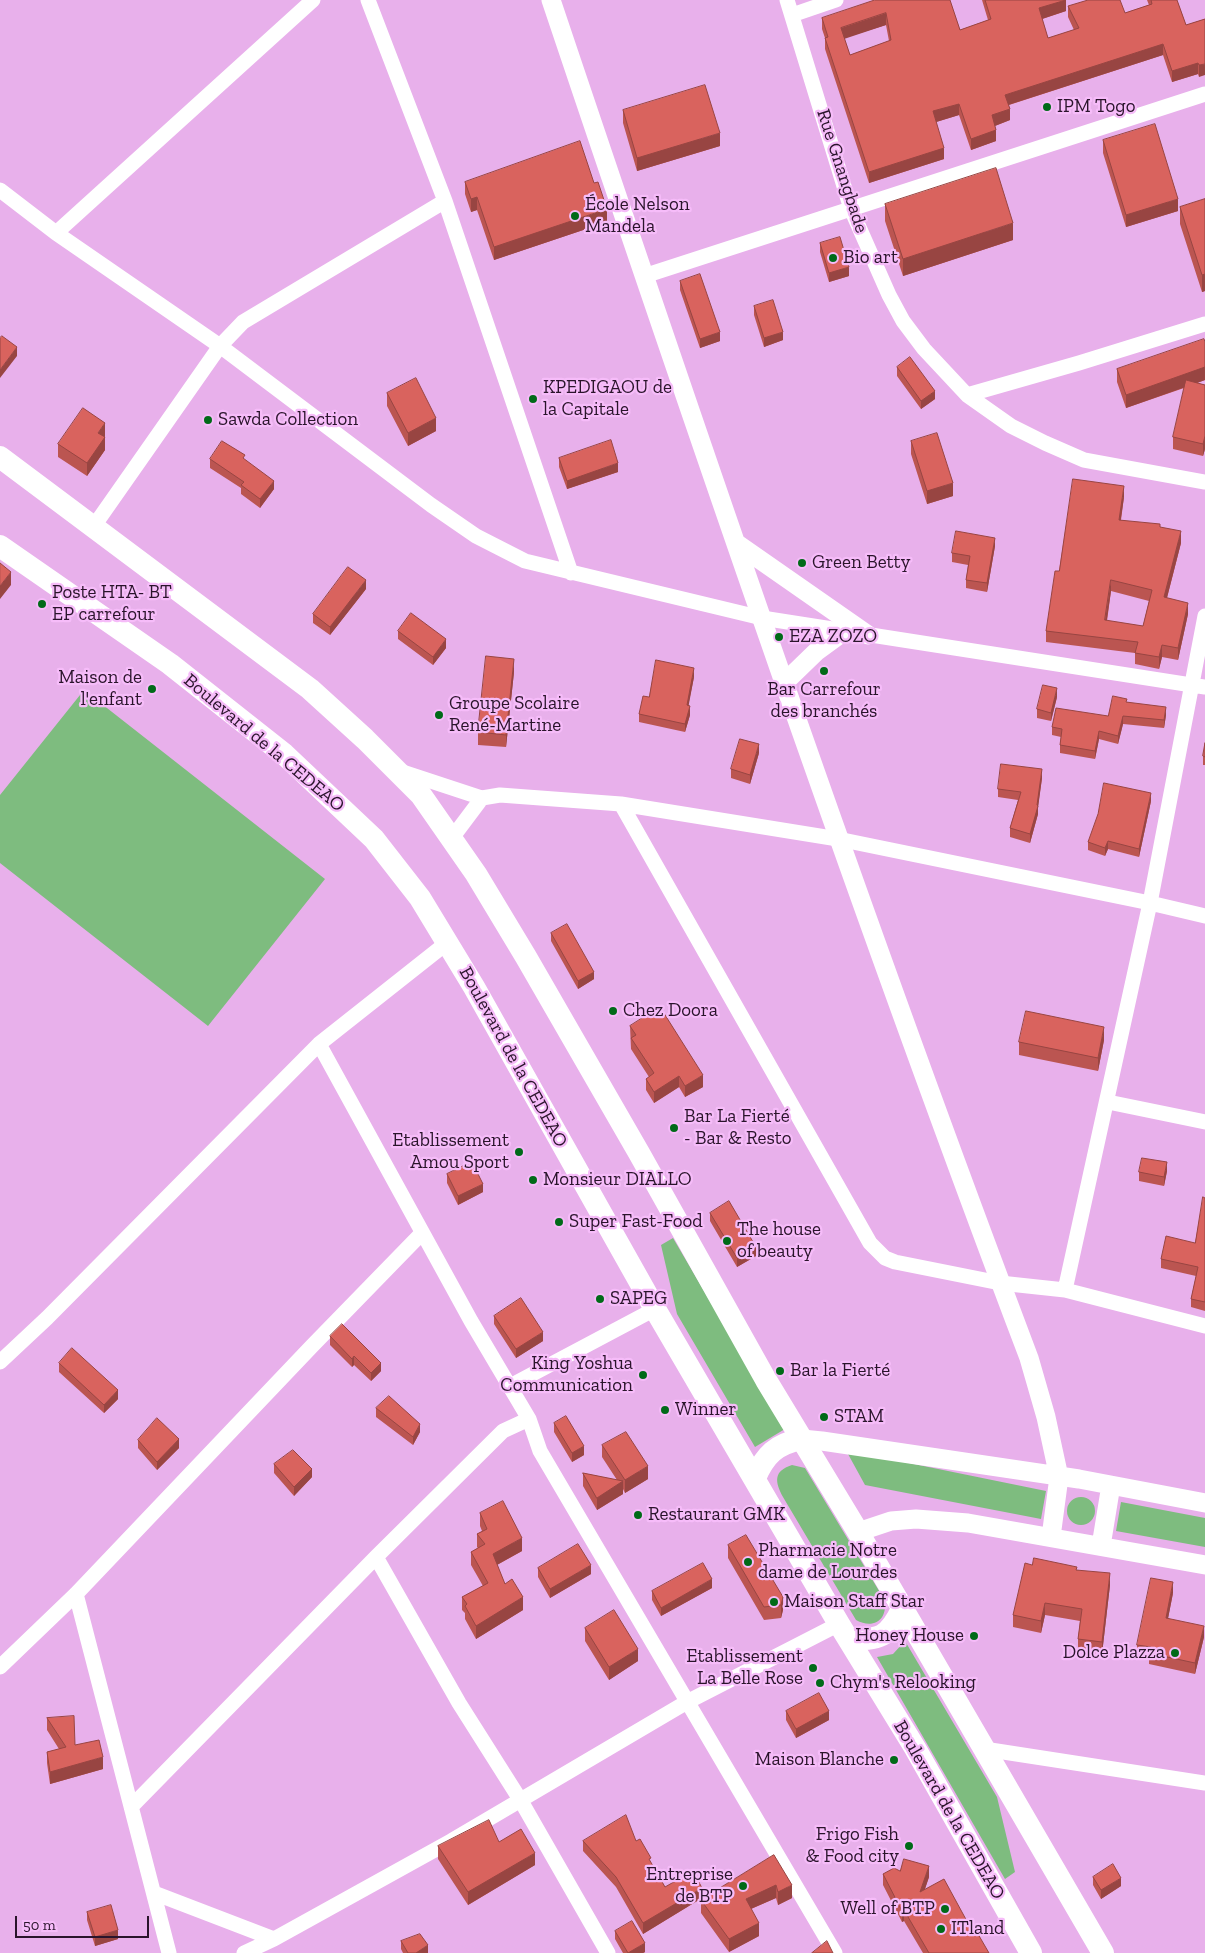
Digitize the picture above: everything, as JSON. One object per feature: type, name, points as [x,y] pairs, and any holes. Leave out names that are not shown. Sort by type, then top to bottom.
[{"type":"main road","points":[[0,458],[94,526],[310,689],[421,795],[452,838],[526,957],[639,1153],[766,1380],[858,1532],[1103,1953]]},
{"type":"main road","name":"Boulevard de la CEDEAO","points":[[0,546],[170,664],[284,754],[374,839],[420,898],[448,942],[654,1309],[915,1748],[1031,1953]]},
{"type":"main road","points":[[755,1478],[761,1463],[772,1452],[788,1442],[802,1439]]},
{"type":"main road","points":[[844,1631],[868,1640],[882,1635],[894,1626],[902,1609]]},
{"type":"street","points":[[56,233],[313,0]]},
{"type":"street","points":[[368,0],[445,201],[571,574]]},
{"type":"street","points":[[551,0],[838,839],[1031,1366],[1046,1418],[1059,1477],[1051,1537]]},
{"type":"street","name":"Rue Gnangbade","points":[[787,0],[851,209],[889,295],[903,321],[924,349],[967,395],[1011,426],[1045,443],[1084,460],[1205,482]]},
{"type":"street","points":[[792,15],[836,0]]},
{"type":"street","points":[[644,276],[1205,94]]},
{"type":"street","points":[[0,190],[56,233],[220,346],[431,505],[476,536],[525,561],[571,574],[762,618],[843,632],[1199,685]]},
{"type":"street","points":[[94,526],[220,346],[242,322],[445,201]]},
{"type":"street","points":[[967,395],[1079,364],[1205,324]]},
{"type":"street","points":[[736,543],[868,635]]},
{"type":"street","points":[[1065,1290],[1199,685],[1205,616]]},
{"type":"street","points":[[784,682],[817,651],[843,632]]},
{"type":"street","points":[[398,771],[482,798],[500,794],[621,804],[838,839],[1205,916]]},
{"type":"street","points":[[452,838],[482,798]]},
{"type":"street","points":[[621,804],[870,1243],[885,1258],[895,1262],[1000,1283],[1065,1290],[1205,1326]]},
{"type":"street","points":[[0,1362],[47,1318],[319,1044],[448,942]]},
{"type":"street","points":[[319,1044],[471,1321],[529,1419],[540,1451],[835,1953]]},
{"type":"street","points":[[1108,1102],[1205,1122]]},
{"type":"street","points":[[0,1667],[76,1594],[422,1232]]},
{"type":"street","points":[[510,1386],[654,1309]]},
{"type":"street","points":[[131,1807],[376,1557],[503,1431],[529,1419]]},
{"type":"street","points":[[802,1439],[1111,1485],[1205,1503]]},
{"type":"street","points":[[1101,1546],[1111,1485]]},
{"type":"street","points":[[858,1532],[891,1521],[916,1520],[968,1523],[1205,1565]]},
{"type":"street","points":[[376,1557],[458,1703],[521,1801],[608,1953]]},
{"type":"street","points":[[76,1594],[169,1953]]},
{"type":"street","points":[[244,1953],[274,1939],[521,1801],[687,1702],[844,1631]]},
{"type":"street","points":[[984,1749],[1205,1783]]},
{"type":"street","points":[[154,1893],[274,1939]]},
{"type":"green space","points":[[84,690],[325,879],[208,1026],[0,863],[0,795]]},
{"type":"green space","points":[[673,1238],[785,1429],[755,1447],[677,1314],[661,1245]]},
{"type":"green space","points":[[850,1451],[1046,1491],[1041,1519],[865,1485],[848,1454]]},
{"type":"green space","points":[[792,1465],[805,1468],[884,1599],[884,1612],[879,1621],[869,1624],[856,1620],[783,1497],[778,1487],[777,1478],[781,1470]]},
{"type":"green space","points":[[1081,1497],[1091,1501],[1095,1511],[1091,1521],[1081,1525],[1071,1521],[1067,1511],[1071,1501]]},
{"type":"green space","points":[[1121,1502],[1205,1518],[1205,1547],[1116,1531]]},
{"type":"green space","points":[[905,1641],[997,1797],[1015,1872],[1005,1879],[877,1657],[893,1654]]},
{"type":"building","points":[[875,0],[950,0],[960,30],[991,19],[985,0],[1066,0],[1039,8],[1048,38],[1079,28],[1068,6],[1088,0],[1120,0],[1125,13],[1152,4],[1151,0],[1177,0],[1186,25],[1205,19],[1205,64],[1199,65],[1198,63],[1172,71],[1163,44],[1005,95],[1010,109],[992,115],[996,130],[971,139],[959,104],[933,111],[944,148],[869,172],[825,38],[828,37],[822,18]],"holes":[[[886,13],[891,40],[850,55],[841,28]]]},
{"type":"building","points":[[705,85],[720,133],[637,158],[623,110]]},
{"type":"building","points":[[1155,124],[1178,199],[1126,215],[1103,140]]},
{"type":"building","points":[[580,141],[594,183],[598,182],[607,209],[494,247],[477,197],[471,199],[465,182]]},
{"type":"building","points":[[996,168],[1013,223],[903,259],[885,204]]},
{"type":"building","points":[[1205,199],[1205,274],[1202,275],[1180,207]]},
{"type":"building","points":[[840,237],[849,267],[829,273],[820,243]]},
{"type":"building","points":[[700,274],[720,332],[700,339],[680,281]]},
{"type":"building","points":[[773,300],[783,332],[764,338],[754,306]]},
{"type":"building","points":[[2,336],[17,347],[0,370],[0,338]]},
{"type":"building","points":[[1204,339],[1205,367],[1126,395],[1117,369]]},
{"type":"building","points":[[910,357],[935,391],[921,401],[897,367]]},
{"type":"building","points":[[416,378],[436,418],[408,433],[387,393]]},
{"type":"building","points":[[1186,380],[1205,385],[1205,436],[1203,444],[1173,437]]},
{"type":"building","points":[[83,408],[105,423],[98,433],[105,437],[87,463],[58,444]]},
{"type":"building","points":[[937,433],[953,483],[927,491],[911,441]]},
{"type":"building","points":[[611,440],[618,463],[567,481],[559,458]]},
{"type":"building","points":[[222,441],[245,455],[243,458],[274,481],[260,499],[241,485],[244,482],[210,459]]},
{"type":"building","points":[[1073,479],[1124,486],[1119,520],[1160,524],[1160,527],[1181,531],[1164,597],[1188,603],[1178,648],[1162,645],[1159,657],[1135,653],[1138,642],[1046,631],[1055,571],[1059,571]],"holes":[[[1111,580],[1152,590],[1143,626],[1105,620]]]},
{"type":"building","points":[[956,531],[995,538],[987,583],[966,580],[970,556],[952,553]]},
{"type":"building","points":[[0,563],[11,572],[0,586]]},
{"type":"building","points":[[348,567],[366,580],[330,627],[313,614]]},
{"type":"building","points":[[411,613],[446,639],[433,657],[398,631]]},
{"type":"building","points":[[486,656],[514,659],[506,735],[478,732]]},
{"type":"building","points":[[656,660],[694,668],[687,705],[690,706],[685,724],[639,714],[643,696],[649,697]]},
{"type":"building","points":[[1043,685],[1057,688],[1051,713],[1037,709]]},
{"type":"building","points":[[1113,696],[1127,699],[1126,702],[1166,707],[1164,720],[1123,716],[1118,736],[1099,731],[1095,751],[1060,745],[1062,729],[1052,727],[1056,708],[1108,716]]},
{"type":"building","points":[[740,739],[759,744],[750,775],[731,769]]},
{"type":"building","points":[[1001,764],[1042,769],[1038,806],[1030,834],[1010,828],[1021,792],[998,789]]},
{"type":"building","points":[[1104,783],[1151,793],[1139,849],[1108,841],[1105,848],[1088,842],[1098,814]]},
{"type":"building","points":[[567,924],[594,972],[578,981],[551,933]]},
{"type":"building","points":[[660,1007],[703,1075],[685,1086],[679,1076],[654,1092],[646,1079],[654,1073],[631,1038],[636,1035],[630,1026]]},
{"type":"building","points":[[1026,1011],[1104,1027],[1098,1058],[1019,1042]]},
{"type":"building","points":[[1142,1158],[1167,1162],[1164,1177],[1139,1172]]},
{"type":"building","points":[[472,1162],[483,1184],[458,1196],[447,1174]]},
{"type":"building","points":[[1203,1197],[1205,1198],[1205,1302],[1191,1299],[1198,1267],[1161,1259],[1166,1236],[1195,1243]]},
{"type":"building","points":[[729,1201],[756,1247],[737,1258],[710,1213]]},
{"type":"building","points":[[521,1298],[543,1332],[516,1349],[494,1316]]},
{"type":"building","points":[[342,1324],[381,1363],[371,1373],[354,1356],[352,1359],[330,1336]]},
{"type":"building","points":[[72,1348],[118,1390],[104,1405],[59,1363]]},
{"type":"building","points":[[389,1396],[420,1424],[413,1437],[376,1408]]},
{"type":"building","points":[[566,1416],[584,1446],[572,1453],[554,1423]]},
{"type":"building","points":[[157,1418],[179,1439],[157,1462],[138,1440]]},
{"type":"building","points":[[626,1432],[648,1466],[625,1480],[602,1445]]},
{"type":"building","points":[[293,1450],[312,1469],[294,1487],[274,1464]]},
{"type":"building","points":[[583,1473],[623,1481],[597,1498]]},
{"type":"building","points":[[503,1501],[522,1538],[493,1554],[505,1584],[512,1579],[523,1597],[476,1626],[462,1597],[488,1583],[471,1552],[485,1544],[477,1534],[487,1529],[480,1513]]},
{"type":"building","points":[[746,1535],[783,1597],[781,1605],[764,1607],[728,1545]]},
{"type":"building","points":[[578,1544],[591,1565],[550,1589],[538,1568]]},
{"type":"building","points":[[1034,1558],[1077,1567],[1076,1570],[1110,1573],[1102,1642],[1078,1639],[1082,1609],[1045,1603],[1041,1621],[1013,1615],[1025,1563],[1032,1565]]},
{"type":"building","points":[[703,1563],[712,1579],[661,1608],[652,1591]]},
{"type":"building","points":[[1151,1578],[1173,1582],[1166,1618],[1204,1626],[1195,1663],[1149,1653],[1151,1647],[1137,1645]]},
{"type":"building","points":[[614,1610],[638,1649],[609,1667],[585,1628]]},
{"type":"building","points":[[819,1693],[829,1711],[796,1729],[786,1711]]},
{"type":"building","points":[[74,1716],[75,1745],[99,1740],[103,1757],[50,1772],[47,1752],[66,1747],[47,1718]]},
{"type":"building","points":[[626,1815],[636,1841],[640,1839],[665,1887],[693,1871],[702,1888],[643,1923],[616,1877],[583,1841]]},
{"type":"building","points":[[489,1820],[499,1842],[521,1829],[535,1853],[468,1892],[438,1846]]},
{"type":"building","points":[[774,1855],[792,1885],[778,1892],[776,1885],[746,1899],[759,1923],[729,1939],[701,1900]]},
{"type":"building","points":[[904,1859],[929,1866],[920,1892],[944,1879],[975,1936],[978,1934],[989,1953],[929,1953],[904,1910],[902,1911],[883,1874],[894,1868],[900,1871]]},
{"type":"building","points":[[1113,1864],[1121,1878],[1101,1890],[1093,1877]]},
{"type":"building","points":[[111,1905],[118,1930],[95,1937],[87,1912]]},
{"type":"building","points":[[632,1921],[645,1943],[628,1953],[615,1931]]},
{"type":"building","points":[[420,1934],[428,1945],[416,1953],[408,1953],[401,1941]]},
{"type":"building","points":[[827,1941],[833,1953],[812,1953]]},
{"type":"place","name":"IPM Togo","points":[[1047,107]]},
{"type":"place","name":"École Nelson Mandela","points":[[575,216]]},
{"type":"place","name":"Bio art","points":[[833,258]]},
{"type":"place","name":"KPEDIGAOU de la Capitale","points":[[533,399]]},
{"type":"place","name":"Sawda Collection","points":[[208,420]]},
{"type":"place","name":"Green Betty","points":[[802,563]]},
{"type":"place","name":"Poste HTA- BT EP carrefour","points":[[42,604]]},
{"type":"place","name":"EZA ZOZO","points":[[779,637]]},
{"type":"place","name":"Bar Carrefour des branchés","points":[[824,671]]},
{"type":"place","name":"Maison de l'enfant","points":[[152,689]]},
{"type":"place","name":"Groupe Scolaire René-Martine","points":[[439,715]]},
{"type":"place","name":"Chez Doora","points":[[613,1011]]},
{"type":"place","name":"Bar La Fierté - Bar & Resto","points":[[674,1128]]},
{"type":"place","name":"Etablissement Amou Sport","points":[[519,1152]]},
{"type":"place","name":"Monsieur DIALLO","points":[[533,1180]]},
{"type":"place","name":"Super Fast-Food","points":[[559,1222]]},
{"type":"place","name":"The house of beauty","points":[[727,1241]]},
{"type":"place","name":"SAPEG","points":[[600,1299]]},
{"type":"place","name":"Bar la Fierté","points":[[780,1371]]},
{"type":"place","name":"King Yoshua Communication","points":[[643,1375]]},
{"type":"place","name":"Winner","points":[[665,1410]]},
{"type":"place","name":"STAM","points":[[824,1417]]},
{"type":"place","name":"Restaurant GMK","points":[[638,1515]]},
{"type":"place","name":"Pharmacie Notre dame de Lourdes","points":[[748,1562]]},
{"type":"place","name":"Maison Staff Star","points":[[774,1602]]},
{"type":"place","name":"Honey House","points":[[974,1636]]},
{"type":"place","name":"Dolce Plazza","points":[[1175,1653]]},
{"type":"place","name":"Etablissement La Belle Rose","points":[[813,1668]]},
{"type":"place","name":"Chym's Relooking","points":[[820,1683]]},
{"type":"place","name":"Maison Blanche","points":[[894,1760]]},
{"type":"place","name":"Frigo Fish & Food city","points":[[909,1846]]},
{"type":"place","name":"Entreprise de BTP","points":[[743,1886]]},
{"type":"place","name":"Well of BTP","points":[[945,1909]]},
{"type":"place","name":"ITland","points":[[941,1929]]}]
